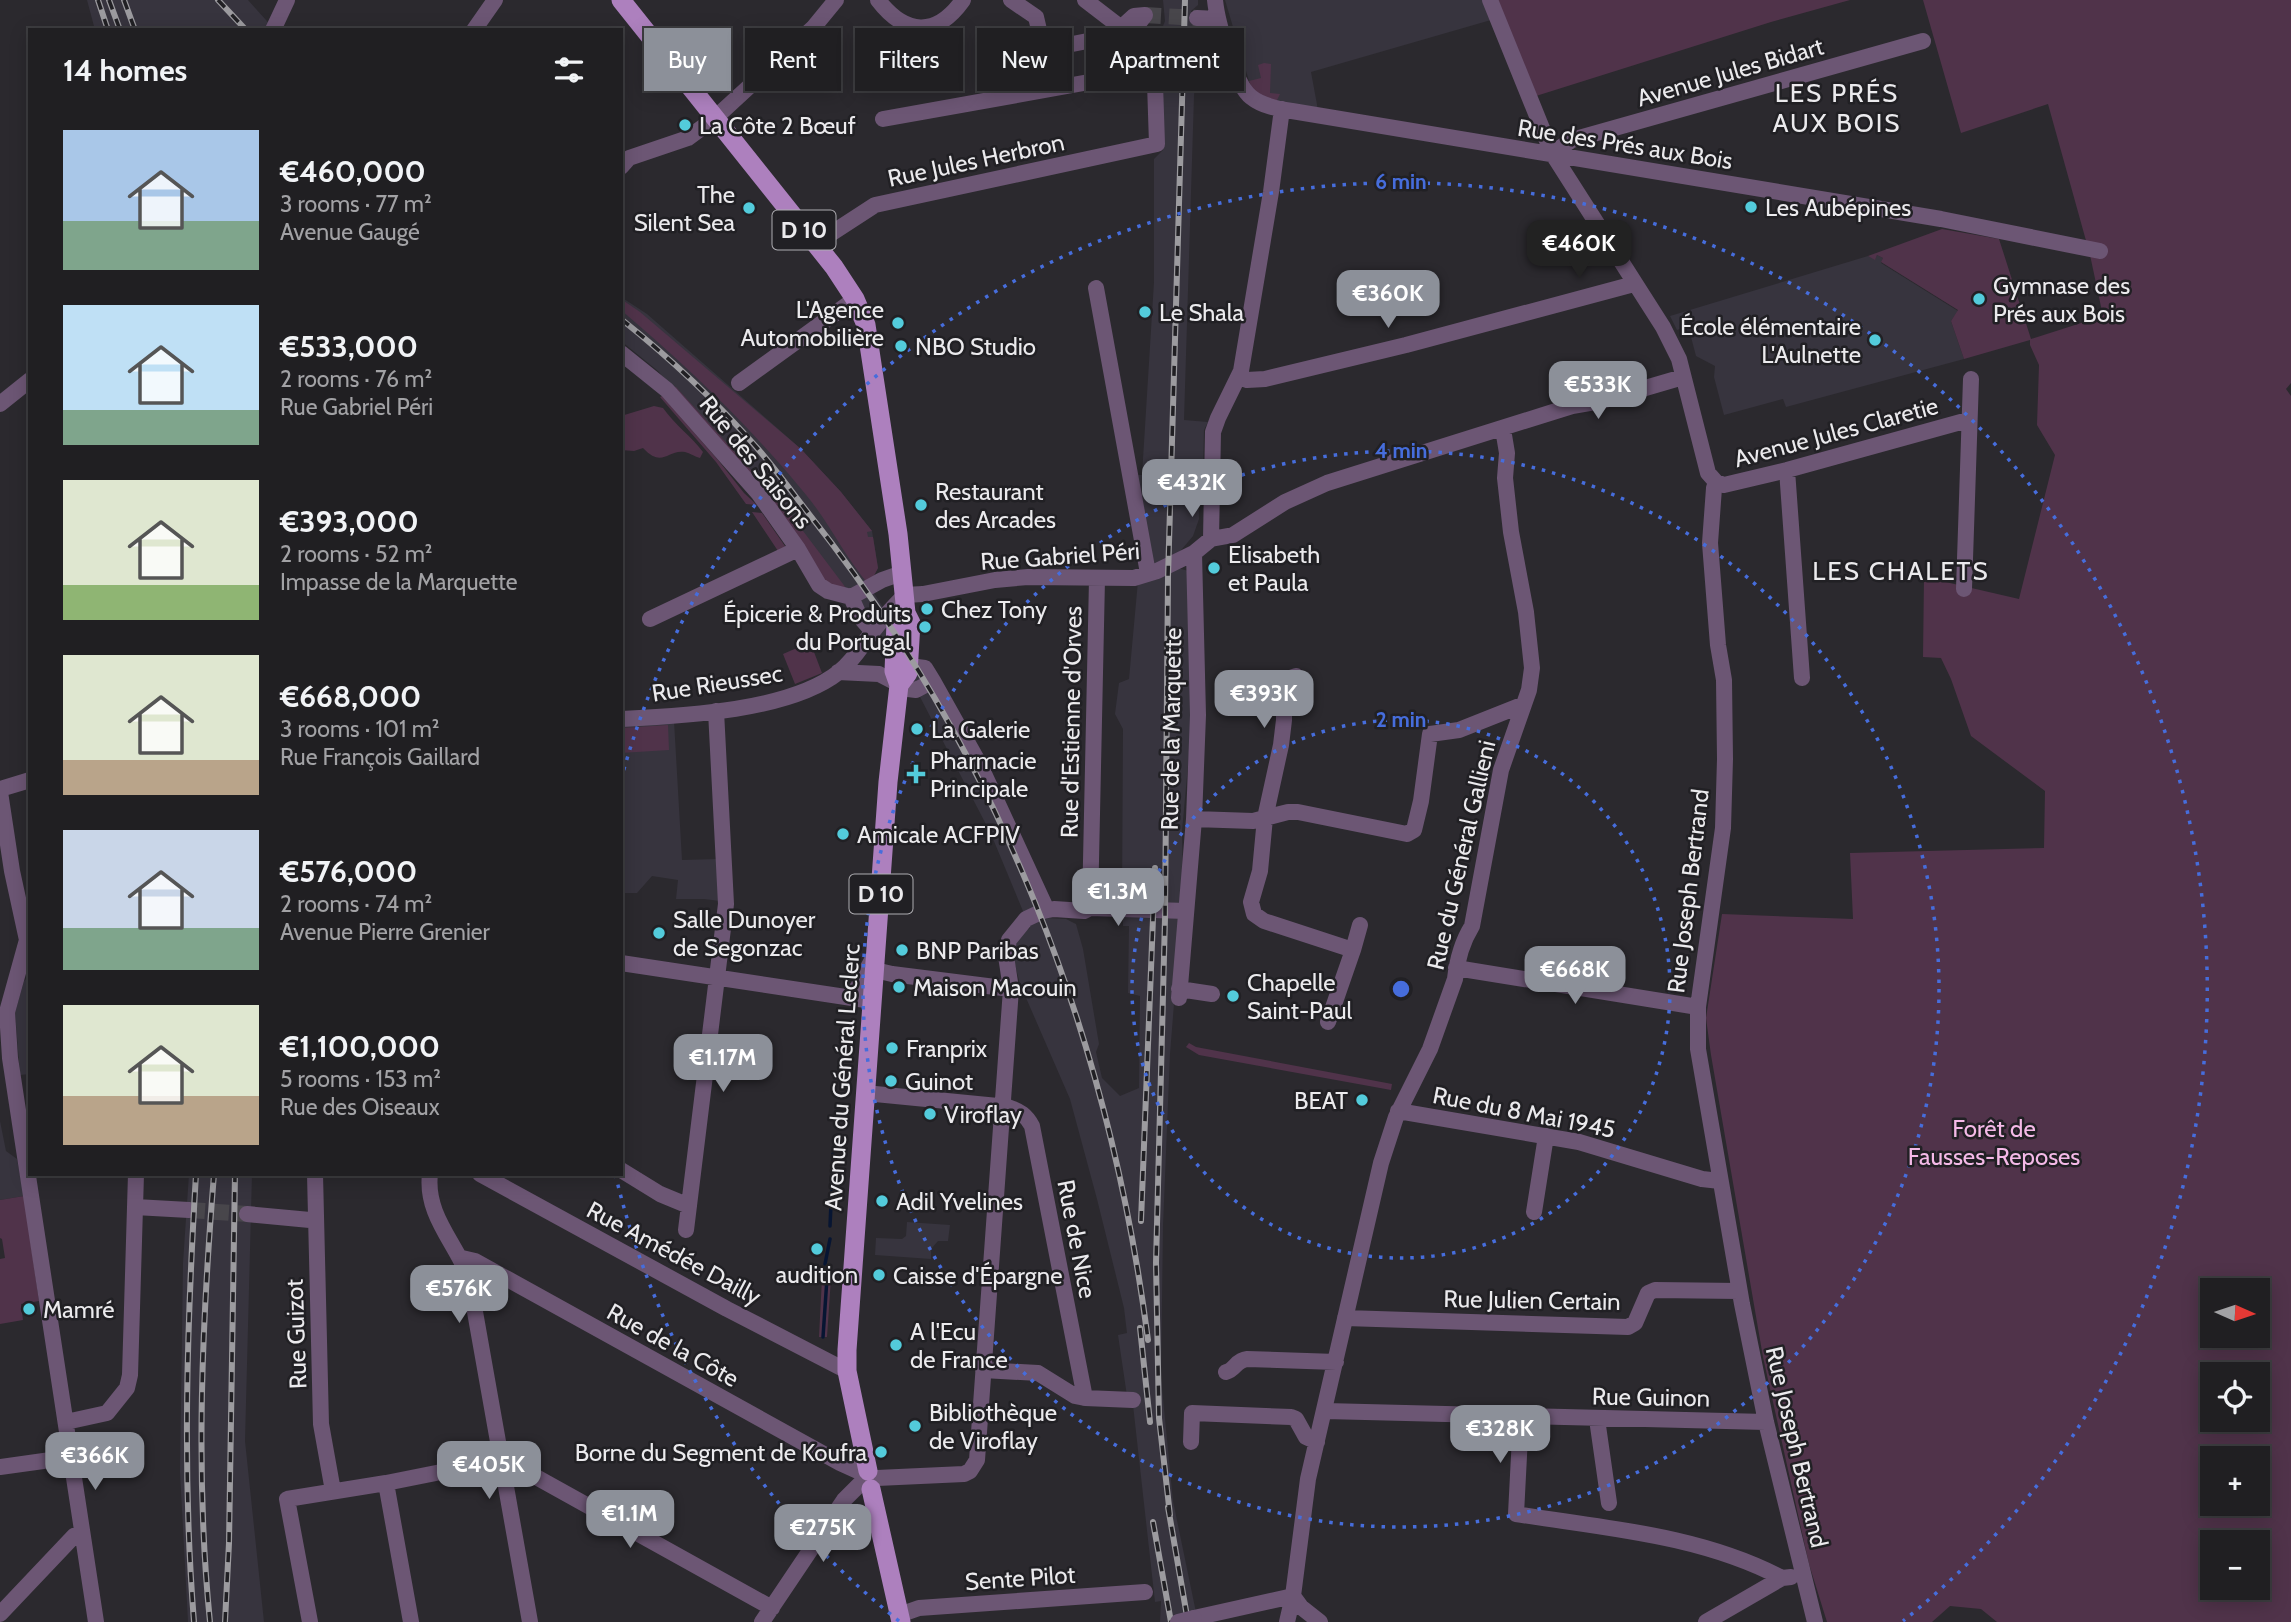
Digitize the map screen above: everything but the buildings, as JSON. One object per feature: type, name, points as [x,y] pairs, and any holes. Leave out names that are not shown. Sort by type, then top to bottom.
[{"type":"main road","name":"Avenue du Général Leclerc","points":[[621,0],[834,267],[855,299],[866,325],[906,604],[911,623],[908,673],[899,685]]},
{"type":"main road","name":"Avenue du Général Leclerc","points":[[900,1618],[868,1479],[847,1371],[888,782],[899,685],[894,671],[897,623],[906,604]]},
{"type":"street","points":[[274,28],[287,0]]},
{"type":"street","points":[[475,28],[495,0]]},
{"type":"street","points":[[624,159],[688,138],[715,118],[813,28],[836,0]]},
{"type":"street","points":[[877,0],[895,20],[919,27],[934,26],[947,18],[963,0]]},
{"type":"street","points":[[1011,0],[1036,17],[1043,47],[1047,49],[1086,41]]},
{"type":"street","points":[[1085,0],[1123,28]]},
{"type":"street","name":"Rue des Prés aux Bois","points":[[1215,0],[1217,19],[1242,89],[1260,103],[1531,152],[1552,153],[1941,219],[2099,251]]},
{"type":"street","name":"Rue Joseph Bertrand","points":[[1490,0],[1552,153],[1663,327],[1679,359],[1708,473],[1716,482],[1710,543],[1718,646],[1724,680],[1723,828],[1698,1007],[1698,1049],[1739,1291],[1766,1422],[1815,1622]]},
{"type":"street","points":[[1197,18],[1217,19]]},
{"type":"street","name":"Avenue Jules Bidart","points":[[1552,153],[1572,140],[1923,41]]},
{"type":"street","points":[[883,119],[1086,83]]},
{"type":"street","name":"Rue Jules Herbron","points":[[816,244],[875,205],[1157,144],[1156,91]]},
{"type":"street","points":[[1211,539],[1212,437],[1217,418],[1239,377],[1269,204],[1282,109]]},
{"type":"street","points":[[1239,377],[1247,380],[1278,376],[1634,284]]},
{"type":"street","points":[[1096,288],[1148,573]]},
{"type":"street","points":[[739,383],[855,299]]},
{"type":"street","name":"Rue des Saisons","points":[[623,355],[667,390],[759,494],[798,549],[819,585],[828,592],[851,597]]},
{"type":"street","name":"Rue Gabriel Péri","points":[[906,604],[923,594],[995,580],[1028,577],[1120,579],[1148,573],[1194,553],[1211,539],[1233,535],[1284,502],[1326,483],[1572,406],[1601,401],[1683,377]]},
{"type":"street","points":[[1964,589],[1971,379]]},
{"type":"street","points":[[0,404],[28,382]]},
{"type":"street","name":"Avenue Jules Claretie","points":[[1716,482],[1724,485],[1787,471],[1968,420]]},
{"type":"street","name":"Rue du Général Gallieni","points":[[1287,1622],[1293,1596],[1303,1511],[1317,1442],[1381,1163],[1398,1111],[1430,1048],[1455,979],[1466,936],[1472,926],[1501,770],[1529,690],[1532,668],[1526,612],[1511,532],[1505,478],[1507,453],[1503,429]]},
{"type":"street","points":[[1787,471],[1802,678]]},
{"type":"street","points":[[650,619],[798,549]]},
{"type":"street","name":"Rue de la Marquette","points":[[1194,553],[1198,715],[1194,819],[1179,993],[1212,993]]},
{"type":"street","points":[[873,632],[860,617],[851,597],[882,580],[902,573]]},
{"type":"street","name":"Rue d'Estienne d'Orves","points":[[1090,908],[1097,579]]},
{"type":"street","name":"Rue Rieussec","points":[[623,719],[716,711],[788,696],[838,672],[858,654],[873,632],[906,604]]},
{"type":"street","points":[[909,666],[925,668],[933,681],[993,790],[1047,909]]},
{"type":"street","points":[[838,672],[879,674],[899,685],[916,690],[933,681]]},
{"type":"street","points":[[1296,676],[1283,680],[1284,720],[1281,745],[1265,818],[1260,871],[1251,902],[1254,914],[1264,921],[1353,950]]},
{"type":"street","points":[[1194,819],[1238,822],[1298,812],[1407,834],[1414,830],[1422,801],[1430,734],[1459,730],[1522,705]]},
{"type":"street","points":[[686,1230],[726,904],[716,711]]},
{"type":"street","points":[[28,781],[1,794],[12,871],[27,936],[7,1012],[9,1047],[28,1172]]},
{"type":"street","points":[[762,1622],[844,1500],[868,1479],[968,1473],[976,1464],[1011,989],[1006,956],[1009,940],[1026,919],[1047,909],[1186,911]]},
{"type":"street","points":[[1328,1021],[1360,925]]},
{"type":"street","points":[[849,997],[875,961],[892,974],[1011,989]]},
{"type":"street","points":[[623,963],[872,1001]]},
{"type":"street","points":[[1456,968],[1698,1007]]},
{"type":"street","points":[[0,977],[17,975]]},
{"type":"street","points":[[865,1093],[1002,1106]]},
{"type":"street","name":"Rue de Nice","points":[[1002,1106],[1020,1111],[1032,1126],[1085,1398]]},
{"type":"street","name":"Rue du 8 Mai 1945","points":[[1398,1111],[1579,1142],[1702,1179],[1720,1181]]},
{"type":"street","points":[[1534,1212],[1546,1136]]},
{"type":"street","points":[[623,1171],[660,1194],[690,1206]]},
{"type":"street","points":[[29,1176],[96,1622]]},
{"type":"street","points":[[66,1422],[107,1413],[127,1388],[130,1375],[136,1176]]},
{"type":"street","name":"Rue Guizot","points":[[315,1176],[321,1424],[333,1491]]},
{"type":"street","points":[[430,1176],[431,1203],[443,1230],[462,1258],[470,1278],[530,1622]]},
{"type":"street","name":"Rue Amédée Dailly","points":[[484,1176],[847,1371]]},
{"type":"street","points":[[135,1206],[189,1210]]},
{"type":"street","points":[[247,1214],[310,1220],[315,1217]]},
{"type":"street","name":"Rue de la Côte","points":[[462,1258],[470,1258],[868,1479]]},
{"type":"street","name":"Rue Julien Certain","points":[[1345,1318],[1628,1327],[1635,1323],[1648,1293],[1655,1290],[1739,1291]]},
{"type":"street","points":[[1226,1372],[1237,1362],[1247,1359],[1336,1362]]},
{"type":"street","points":[[983,1370],[1038,1373],[1075,1396],[1133,1400]]},
{"type":"street","name":"Rue Guinon","points":[[1325,1411],[1766,1422]]},
{"type":"street","points":[[1191,1442],[1192,1413],[1290,1417],[1296,1419],[1306,1437],[1317,1442]]},
{"type":"street","points":[[1521,1417],[1516,1514],[1675,1540],[1749,1563],[1782,1578]]},
{"type":"street","points":[[1597,1419],[1609,1503]]},
{"type":"street","points":[[0,1467],[72,1457]]},
{"type":"street","points":[[310,1622],[287,1499],[501,1460],[522,1469],[772,1608]]},
{"type":"street","points":[[386,1483],[411,1622]]},
{"type":"street","points":[[0,1614],[74,1536],[82,1532]]},
{"type":"street","points":[[1706,1622],[1782,1578],[1803,1575]]},
{"type":"street","name":"Sente Pilot","points":[[900,1618],[919,1608],[1145,1592]]},
{"type":"street","points":[[1186,1620],[1293,1596],[1301,1607],[1320,1622]]},
{"type":"shaded area","points":[[87,0],[248,0],[273,28],[94,28]]},
{"type":"shaded area","points":[[1163,0],[1198,0],[1198,5],[1191,11],[1191,23],[1197,28],[1162,28],[1165,21]]},
{"type":"shaded area","points":[[1225,0],[1483,0],[1491,20],[1311,72],[1318,110],[1271,102],[1249,81],[1244,64],[1244,28],[1233,28]]},
{"type":"shaded area","points":[[1161,91],[1194,91],[1184,420],[1208,422],[1204,430],[1203,471],[1198,477],[1199,519],[1193,536],[1177,555],[1177,568],[1189,571],[1193,711],[1182,831],[1183,891],[1170,1054],[1163,1226],[1161,1378],[1173,1501],[1198,1622],[1160,1622],[1161,1601],[1155,1602],[1132,1396],[1127,1396],[1118,1335],[1127,1333],[1124,1308],[1070,1099],[1020,984],[1011,949],[1017,936],[1030,928],[991,834],[919,695],[853,594],[829,587],[773,505],[658,371],[623,343],[623,298],[647,314],[801,449],[872,531],[878,568],[869,585],[922,670],[996,805],[1046,918],[1066,919],[1076,924],[1083,949],[1099,1044],[1096,1052],[1102,1078],[1120,1096],[1139,1088],[1140,996],[1128,993],[1129,926],[1123,926],[1122,901],[1123,729],[1115,714],[1119,683],[1129,679],[1138,581],[1150,578],[1133,475],[1142,475],[1154,282],[1154,159],[1163,150]]},
{"type":"shaded area","name":"École élémentaire L'Aulnette","points":[[1877,255],[1883,258],[1881,263],[1958,311],[1951,321],[1964,359],[1786,407],[1783,399],[1724,415],[1714,377],[1715,366],[1696,356],[1685,327],[1677,330],[1670,316],[1868,256],[1875,259]]},
{"type":"shaded area","points":[[674,721],[682,860],[718,859],[720,901],[676,899],[678,880],[652,876],[637,893],[623,893],[623,725]]},
{"type":"shaded area","points":[[28,977],[28,1074],[20,1075],[15,1012],[24,981]]},
{"type":"shaded area","points":[[0,1121],[6,1151],[17,1159],[24,1196],[0,1200]]},
{"type":"shaded area","points":[[189,1176],[252,1176],[245,1441],[264,1622],[188,1622],[180,1472],[183,1263]]},
{"type":"shaded area","points":[[907,1222],[950,1225],[948,1241],[938,1241],[931,1249],[931,1259],[875,1255],[876,1238],[902,1239],[906,1236]]},
{"type":"green space","points":[[1496,0],[1850,0],[1536,96]]},
{"type":"green space","name":"Forêt de Fausses-Reposes","points":[[1923,0],[2291,0],[2291,383],[2286,389],[2291,396],[2291,1622],[1997,1622],[1981,1609],[1950,1606],[1932,1622],[1827,1622],[1809,1564],[1763,1357],[1711,1055],[1706,1018],[1722,914],[1853,919],[1850,853],[2044,848],[2045,791],[1971,736],[1941,658],[1923,657],[1924,577],[2019,599],[2055,455],[2037,425],[2039,365],[2030,340],[1964,359],[1951,321],[1958,310],[1881,262],[1883,258],[1877,255],[1875,260],[1868,256],[1942,229],[1999,239],[2031,339],[2103,316],[2090,255],[2048,104],[1961,133]]},
{"type":"green space","points":[[1271,64],[1270,93],[1280,94],[1277,100],[1271,102],[1253,91],[1249,81],[1261,78],[1258,65]]},
{"type":"green space","points":[[623,300],[801,449],[841,492],[872,531],[867,532],[868,537],[873,537],[878,568],[869,585],[815,507],[786,471],[718,398],[623,312]]},
{"type":"green space","points":[[676,387],[788,511],[846,588],[829,587],[673,388]]},
{"type":"green space","points":[[662,396],[757,505],[746,504],[716,462],[660,397]]},
{"type":"green space","points":[[654,406],[663,408],[703,452],[700,458],[685,452],[660,458],[643,448],[623,450],[623,415]]},
{"type":"green space","points":[[752,512],[762,513],[787,549],[780,554]]},
{"type":"green space","points":[[806,644],[810,652],[814,652],[822,673],[795,684],[783,654]]},
{"type":"green space","points":[[668,725],[669,750],[623,753],[623,728]]},
{"type":"green space","points":[[1094,881],[1124,882],[1122,901],[1110,901],[1098,896]]},
{"type":"green space","points":[[1189,1043],[1196,1047],[1392,1084],[1391,1090],[1199,1055],[1186,1047]]},
{"type":"green space","points":[[24,1196],[39,1301],[21,1304],[23,1320],[0,1324],[0,1259],[5,1258],[0,1238],[0,1200]]},
{"type":"green space","points":[[822,1278],[831,1278],[827,1337],[819,1337]]},
{"type":"waterway","points":[[833,1154],[834,1172]]},
{"type":"waterway","points":[[831,1200],[834,1178]]},
{"type":"waterway","points":[[830,1226],[831,1204]]},
{"type":"waterway","points":[[825,1264],[830,1239]]},
{"type":"waterway","points":[[823,1337],[827,1278]]},
{"type":"tunnel","points":[[1145,15],[1197,18]]},
{"type":"tunnel","points":[[189,1210],[247,1214]]},
{"type":"railway","points":[[98,0],[107,28]]},
{"type":"railway","points":[[109,0],[119,28]]},
{"type":"railway","points":[[124,0],[134,28]]},
{"type":"railway","points":[[218,0],[244,28]]},
{"type":"railway","points":[[1170,1515],[1159,1418],[1156,1263],[1165,918],[1168,577],[1185,0]]},
{"type":"railway","points":[[623,321],[710,397],[790,489],[877,606],[937,702],[990,801],[1036,904],[1074,1009],[1105,1117],[1130,1227],[1148,1340]]},
{"type":"railway","points":[[1141,1221],[1155,868]]},
{"type":"railway","points":[[194,1622],[188,1510],[187,1398],[196,1176]]},
{"type":"railway","points":[[210,1622],[205,1566],[202,1398],[214,1176]]},
{"type":"railway","points":[[225,1622],[229,1543],[235,1176]]},
{"type":"railway","points":[[1140,1328],[1150,1422]]},
{"type":"railway","points":[[1168,1507],[1188,1622]]},
{"type":"railway","points":[[1153,1522],[1171,1622]]},
{"type":"place","name":"La Côte 2 Bœuf","points":[[685,125]]},
{"type":"place","name":"Les Aubépines","points":[[1751,207]]},
{"type":"place","name":"The Silent Sea","points":[[749,208]]},
{"type":"place","name":"Gymnase des Prés aux Bois","points":[[1979,299]]},
{"type":"place","name":"Le Shala","points":[[1145,312]]},
{"type":"place","name":"L'Agence Automobilière","points":[[898,323]]},
{"type":"place","name":"École élémentaire L'Aulnette","points":[[1875,340]]},
{"type":"place","name":"NBO Studio","points":[[901,346]]},
{"type":"place","name":"Restaurant des Arcades","points":[[921,505]]},
{"type":"place","name":"Elisabeth et Paula","points":[[1214,568]]},
{"type":"place","name":"Chez Tony","points":[[927,609]]},
{"type":"place","name":"Épicerie & Produits du Portugal","points":[[925,627]]},
{"type":"place","name":"La Galerie","points":[[917,729]]},
{"type":"place","name":"Pharmacie Principale","points":[[916,774]]},
{"type":"place","name":"Amicale ACFPIV","points":[[843,834]]},
{"type":"place","name":"Salle Dunoyer de Segonzac","points":[[659,933]]},
{"type":"place","name":"BNP Paribas","points":[[902,950]]},
{"type":"place","name":"Maison Macouin","points":[[899,987]]},
{"type":"place","name":"Chapelle Saint-Paul","points":[[1233,996]]},
{"type":"place","name":"Franprix","points":[[892,1048]]},
{"type":"place","name":"Guinot","points":[[891,1081]]},
{"type":"place","name":"BEAT","points":[[1362,1100]]},
{"type":"place","name":"Viroflay","points":[[930,1114]]},
{"type":"place","name":"Adil Yvelines","points":[[882,1201]]},
{"type":"place","name":"audition","points":[[817,1249]]},
{"type":"place","name":"Caisse d'Épargne","points":[[879,1275]]},
{"type":"place","name":"Mamré","points":[[29,1309]]},
{"type":"place","name":"A l'Ecu de France","points":[[896,1345]]},
{"type":"place","name":"Bibliothèque de Viroflay","points":[[915,1426]]},
{"type":"place","name":"Borne du Segment de Koufra","points":[[881,1452]]},
{"type":"district","name":"LES PRÉS AUX BOIS","points":[[1837,108]]},
{"type":"district","name":"LES CHALETS","points":[[1901,571]]}]
